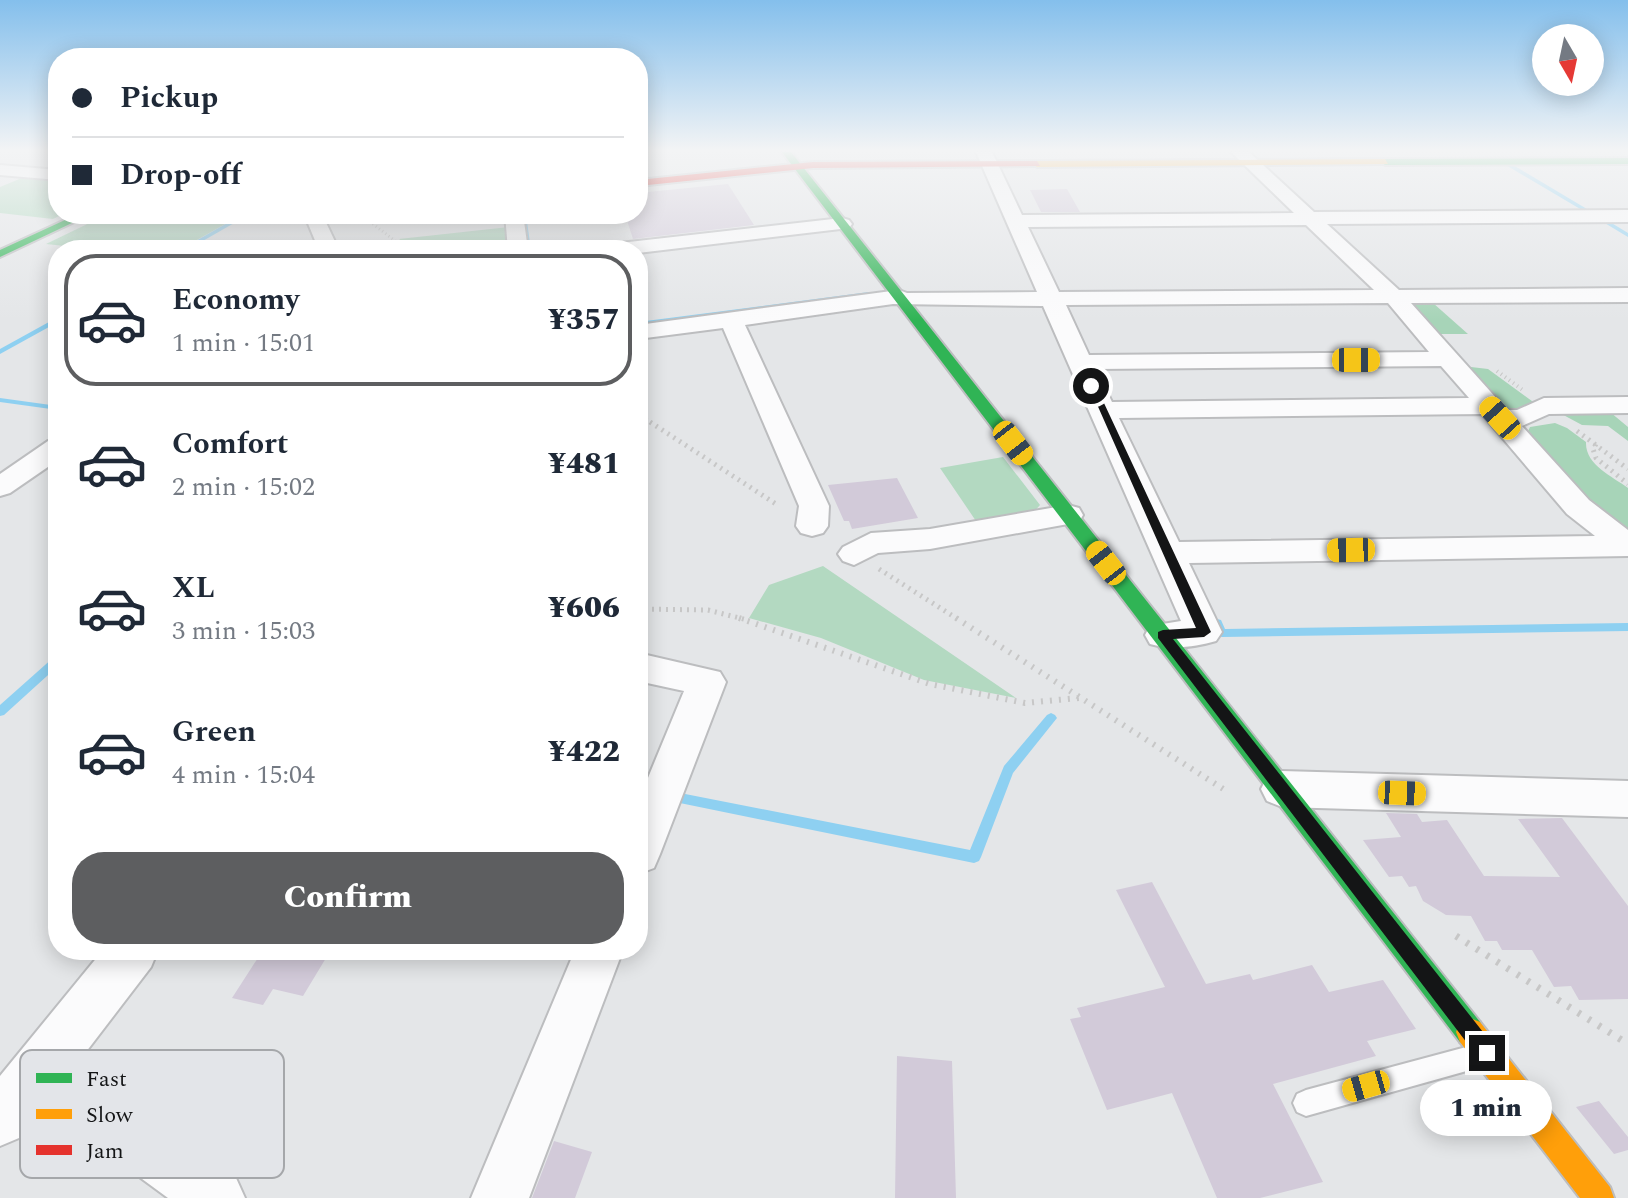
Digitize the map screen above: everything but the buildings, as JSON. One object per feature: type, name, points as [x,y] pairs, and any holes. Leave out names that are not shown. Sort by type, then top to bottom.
[{"type":"street","points":[[829,208],[1599,1198]]},
{"type":"street","points":[[1009,208],[1204,632],[1163,635]]},
{"type":"street","points":[[1299,208],[1394,297],[1578,507],[1627,546]]},
{"type":"street","points":[[1015,221],[1628,216]]},
{"type":"street","points":[[0,254],[64,224]]},
{"type":"street","points":[[648,246],[842,224]]},
{"type":"street","points":[[648,331],[900,298],[1628,295]]},
{"type":"street","points":[[731,320],[814,506],[812,526]]},
{"type":"street","points":[[1080,362],[1448,359]]},
{"type":"street","points":[[1102,410],[1495,412],[1522,418],[1544,406],[1628,405]]},
{"type":"street","points":[[0,457],[48,459]]},
{"type":"street","points":[[0,487],[48,461]]},
{"type":"street","points":[[854,554],[871,543],[930,539],[1068,515]]},
{"type":"street","points":[[1168,553],[1627,546]]},
{"type":"street","points":[[648,669],[707,682],[648,829]]},
{"type":"street","points":[[1282,789],[1623,807]]},
{"type":"street","points":[[54,1050],[126,960]]},
{"type":"street","points":[[500,1198],[595,960]]},
{"type":"street","points":[[0,1119],[20,1093]]},
{"type":"street","points":[[188,1178],[216,1198]]},
{"type":"lane","points":[[1306,1103],[1487,1053]]},
{"type":"path","points":[[373,224],[394,240]]},
{"type":"path","points":[[648,420],[812,526]]},
{"type":"path","points":[[1596,444],[1593,449],[1596,458],[1628,484]]},
{"type":"path","points":[[854,554],[1235,796]]},
{"type":"path","points":[[648,609],[708,610],[761,624],[930,684],[994,699],[1025,703],[1081,698]]},
{"type":"path","points":[[1444,928],[1628,1044]]},
{"type":"green space","points":[[0,208],[48,208],[48,218],[0,213]]},
{"type":"green space","points":[[87,224],[225,224],[197,240],[54,240]]},
{"type":"green space","points":[[509,227],[511,240],[400,240]]},
{"type":"green space","points":[[1417,302],[1433,303],[1468,334],[1436,334],[1413,306]]},
{"type":"green space","points":[[1467,368],[1488,369],[1536,404],[1535,407],[1505,412]]},
{"type":"green space","points":[[1604,407],[1628,427],[1628,441],[1608,426],[1582,425],[1556,411]]},
{"type":"green space","points":[[1555,423],[1586,442],[1595,463],[1628,488],[1628,538],[1590,508],[1526,436],[1530,427]]},
{"type":"green space","points":[[1003,457],[1040,505],[1032,514],[978,524],[940,468]]},
{"type":"green space","points":[[823,566],[1016,698],[924,680],[821,638],[749,618],[769,585]]},
{"type":"waterway","points":[[1582,208],[1594,215]]},
{"type":"waterway","points":[[1600,218],[1628,235]]},
{"type":"waterway","points":[[201,240],[229,224]]},
{"type":"waterway","points":[[524,224],[527,240]]},
{"type":"waterway","points":[[648,323],[869,294]]},
{"type":"waterway","points":[[0,352],[48,325]]},
{"type":"waterway","points":[[0,400],[48,407]]},
{"type":"waterway","points":[[1217,623],[1222,633],[1628,627]]},
{"type":"waterway","points":[[0,712],[48,669]]},
{"type":"waterway","points":[[675,797],[974,857],[1008,770],[1051,718]]},
{"type":"traffic: fast","points":[[829,208],[1470,1032]]},
{"type":"traffic: fast","points":[[0,254],[64,224]]},
{"type":"traffic: slow","points":[[1470,1032],[1599,1198]]},
{"type":"route","points":[[1091,386],[1204,632],[1163,635],[1487,1053]]}]
